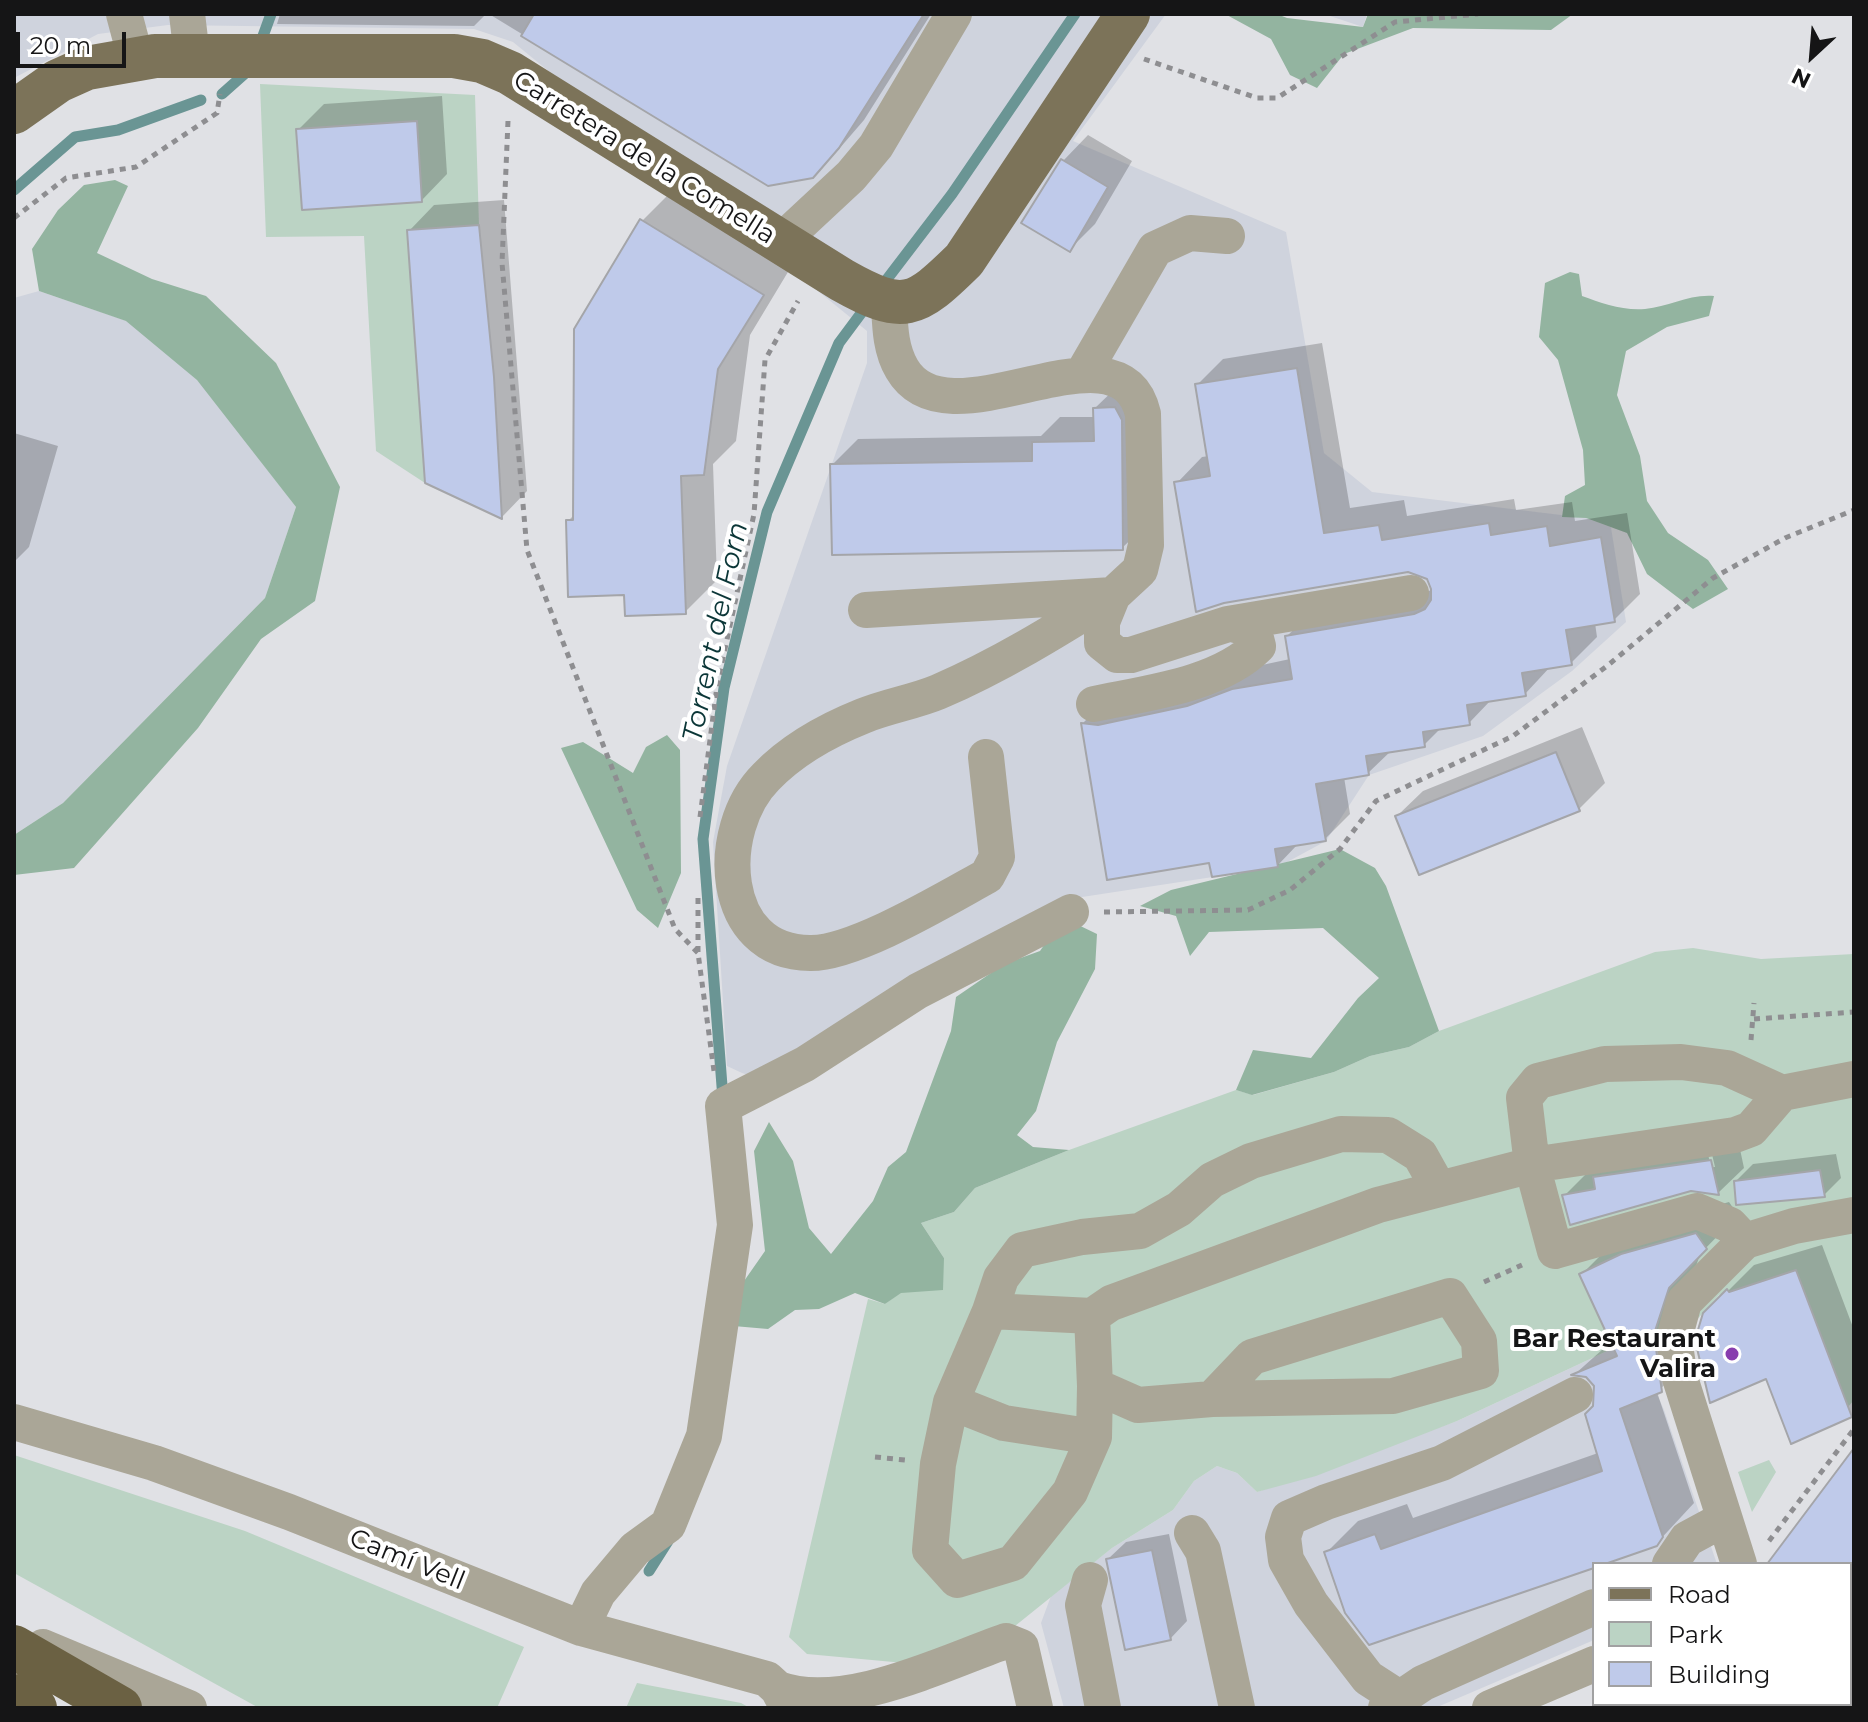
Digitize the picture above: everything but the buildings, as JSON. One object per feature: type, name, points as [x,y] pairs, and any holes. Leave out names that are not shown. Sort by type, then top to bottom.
[{"type":"highway","points":[[14,1647],[120,1708]]},
{"type":"highway","points":[[14,1696],[35,1708]]},
{"type":"main road","points":[[876,297],[912,301],[931,292],[964,260],[1119,30]]},
{"type":"main road","name":"Carretera de la Comella","points":[[14,112],[58,81],[87,68],[136,59],[454,56],[482,61],[510,73],[778,244],[876,297]]},
{"type":"street","points":[[124,14],[136,59]]},
{"type":"street","points":[[187,14],[233,56]]},
{"type":"street","points":[[778,244],[851,176],[876,146],[954,14]]},
{"type":"street","points":[[1082,375],[1155,249],[1190,233],[1227,236]]},
{"type":"street","points":[[876,297],[901,367],[911,382],[928,392],[956,398],[1082,375],[1110,377],[1131,389],[1143,414],[1146,545],[1140,570],[1113,595],[1055,632],[937,692],[863,716],[810,742],[765,777],[749,799],[732,848],[733,888],[744,920],[776,947],[809,954],[840,950],[987,876],[997,857],[986,757]]},
{"type":"street","points":[[1113,595],[1102,622],[1102,643],[1117,655],[1131,655],[1228,624],[1411,593]]},
{"type":"street","points":[[866,610],[1113,595]]},
{"type":"street","points":[[1094,704],[1210,674],[1248,656],[1258,646],[1256,638],[1241,625],[1228,624]]},
{"type":"street","points":[[581,1628],[598,1593],[635,1549],[668,1525],[704,1436],[735,1225],[723,1106],[805,1064],[918,991],[1071,912]]},
{"type":"street","points":[[1745,1241],[1730,1225],[1697,1211],[1555,1251],[1532,1165],[1524,1098],[1538,1081],[1605,1064],[1681,1062],[1727,1068],[1782,1093],[1854,1079]]},
{"type":"street","points":[[990,1311],[1092,1316],[1111,1303],[1378,1205],[1532,1165],[1735,1135],[1751,1129],[1782,1093]]},
{"type":"street","points":[[1092,1316],[1094,1437],[1070,1492],[1013,1563],[957,1580],[930,1550],[938,1464],[951,1402],[1001,1278],[1022,1250],[1082,1237],[1140,1231],[1179,1209],[1212,1180],[1251,1161],[1341,1134],[1388,1135],[1420,1155],[1439,1189]]},
{"type":"street","points":[[1750,1558],[1724,1519],[1680,1378],[1674,1339],[1684,1302],[1745,1241],[1854,1215]]},
{"type":"street","points":[[1095,1386],[1138,1405],[1212,1399],[1393,1396],[1481,1371],[1479,1341],[1450,1296],[1252,1357],[1212,1399]]},
{"type":"street","points":[[1575,1395],[1442,1463],[1326,1502],[1289,1518],[1283,1537],[1286,1560],[1311,1604],[1368,1678],[1393,1703],[1423,1683],[1592,1608]]},
{"type":"street","points":[[951,1402],[1004,1423],[1094,1437]]},
{"type":"street","name":"Camí Vell","points":[[14,1422],[154,1463],[289,1512],[581,1628],[767,1679],[783,1699],[796,1696],[836,1701],[1006,1641],[1021,1647],[1035,1708]]},
{"type":"street","points":[[1671,1562],[1687,1539],[1724,1519]]},
{"type":"street","points":[[1192,1533],[1203,1551],[1237,1708]]},
{"type":"street","points":[[1090,1580],[1083,1605],[1103,1708]]},
{"type":"street","points":[[14,1637],[116,1675],[189,1708]]},
{"type":"street","points":[[1490,1708],[1592,1665]]},
{"type":"path","points":[[1119,30],[1232,90],[1257,98],[1277,98],[1395,22],[1478,14]]},
{"type":"path","points":[[14,218],[66,178],[136,167],[217,113],[233,56]]},
{"type":"path","points":[[510,73],[502,263],[527,550],[675,929],[698,953]]},
{"type":"path","points":[[699,824],[717,686],[754,514],[765,360],[818,266]]},
{"type":"path","points":[[1071,912],[1248,910],[1290,890],[1340,849],[1376,801],[1513,736],[1607,666],[1713,578],[1785,538],[1854,510]]},
{"type":"path","points":[[698,896],[698,953],[718,1101],[723,1106]]},
{"type":"path","points":[[1751,1041],[1754,1003]]},
{"type":"path","points":[[1754,1019],[1854,1012]]},
{"type":"path","points":[[1450,1296],[1555,1251]]},
{"type":"path","points":[[1750,1558],[1854,1429]]},
{"type":"shaded area","points":[[14,14],[1166,14],[1073,141],[1286,232],[1324,453],[1372,492],[1586,518],[1611,527],[1626,622],[1572,671],[1483,736],[1369,775],[1326,841],[1278,867],[1056,901],[763,1080],[742,1073],[727,1066],[713,842],[727,766],[867,363],[867,331],[513,42],[474,29],[168,25],[98,34],[14,78]]},
{"type":"shaded area","points":[[1324,14],[1367,14],[1363,27]]},
{"type":"shaded area","points":[[39,291],[133,323],[203,385],[296,507],[265,598],[63,803],[14,835],[14,298]]},
{"type":"shaded area","points":[[1633,1339],[1664,1410],[1716,1562],[1592,1562],[1592,1641],[1435,1708],[1064,1708],[1041,1623],[1051,1596],[1112,1548],[1173,1510],[1194,1481],[1217,1466],[1237,1473],[1257,1492],[1457,1421]]},
{"type":"green space","points":[[1225,14],[1277,14],[1287,18],[1363,27],[1368,14],[1573,14],[1551,30],[1413,28],[1344,54],[1317,88],[1290,75],[1271,39]]},
{"type":"green space","points":[[260,84],[475,95],[479,225],[407,231],[417,357],[494,377],[418,385],[425,483],[376,451],[364,236],[266,237]],"holes":[[[417,121],[422,202],[302,210],[297,129]]]},
{"type":"green space","points":[[115,180],[128,186],[97,253],[152,279],[206,296],[276,363],[340,487],[315,601],[261,639],[198,728],[74,868],[14,875],[14,835],[63,803],[265,598],[296,507],[197,380],[126,321],[39,291],[32,249],[58,210],[84,185]]},
{"type":"green space","points":[[1570,272],[1579,274],[1582,296],[1620,308],[1645,309],[1714,296],[1709,316],[1667,327],[1626,351],[1617,395],[1640,456],[1647,501],[1668,533],[1708,560],[1728,589],[1693,609],[1647,574],[1627,533],[1586,518],[1562,517],[1565,496],[1585,485],[1583,450],[1558,360],[1539,337],[1545,283]]},
{"type":"green space","points":[[667,735],[680,750],[681,873],[658,928],[637,910],[561,748],[583,742],[633,773],[646,747]]},
{"type":"green space","points":[[1340,849],[1375,868],[1386,886],[1439,1031],[1409,1047],[1370,1056],[1334,1072],[1252,1095],[1236,1090],[1253,1050],[1311,1058],[1358,998],[1379,978],[1323,928],[1209,932],[1190,956],[1176,916],[1140,906],[1171,890]]},
{"type":"green space","points":[[1070,921],[1097,934],[1095,969],[1057,1042],[1036,1111],[1017,1135],[1033,1147],[1069,1150],[975,1188],[954,1212],[921,1223],[944,1258],[943,1290],[901,1293],[885,1304],[855,1293],[819,1309],[795,1310],[768,1329],[722,1325],[735,1294],[765,1251],[754,1151],[769,1122],[793,1161],[809,1228],[831,1254],[873,1201],[888,1167],[906,1152],[951,1031],[956,997],[1004,964],[1040,951],[1053,932]]},
{"type":"green space","points":[[1693,948],[1761,959],[1854,954],[1854,1400],[1848,1407],[1796,1270],[1719,1295],[1693,1324],[1633,1339],[1457,1421],[1316,1476],[1257,1492],[1237,1473],[1217,1466],[1194,1481],[1173,1510],[1112,1548],[1015,1626],[915,1664],[807,1654],[789,1637],[868,1299],[885,1304],[944,1258],[921,1223],[954,1212],[975,1188],[1069,1150],[1236,1090],[1253,1095],[1334,1072],[1370,1056],[1409,1047],[1439,1031],[1655,952]]},
{"type":"green space","points":[[14,1455],[245,1531],[524,1647],[497,1708],[259,1708],[14,1573]]},
{"type":"green space","points":[[1769,1460],[1776,1472],[1752,1512],[1738,1472]]},
{"type":"green space","points":[[637,1683],[741,1703],[750,1708],[626,1708]]},
{"type":"waterway","points":[[259,47],[271,14]]},
{"type":"waterway","name":"Torrent del Forn","points":[[881,287],[952,194],[1075,14]]},
{"type":"waterway","points":[[222,94],[249,70]]},
{"type":"waterway","points":[[14,190],[75,137],[118,130],[201,100]]},
{"type":"waterway","name":"Torrent del Forn","points":[[723,1099],[703,839],[724,688],[767,512],[839,343],[868,304]]},
{"type":"waterway","name":"Torrent del Forn","points":[[649,1571],[668,1541]]},
{"type":"place","name":"Bar Restaurant Valira","points":[[1732,1354]]}]
